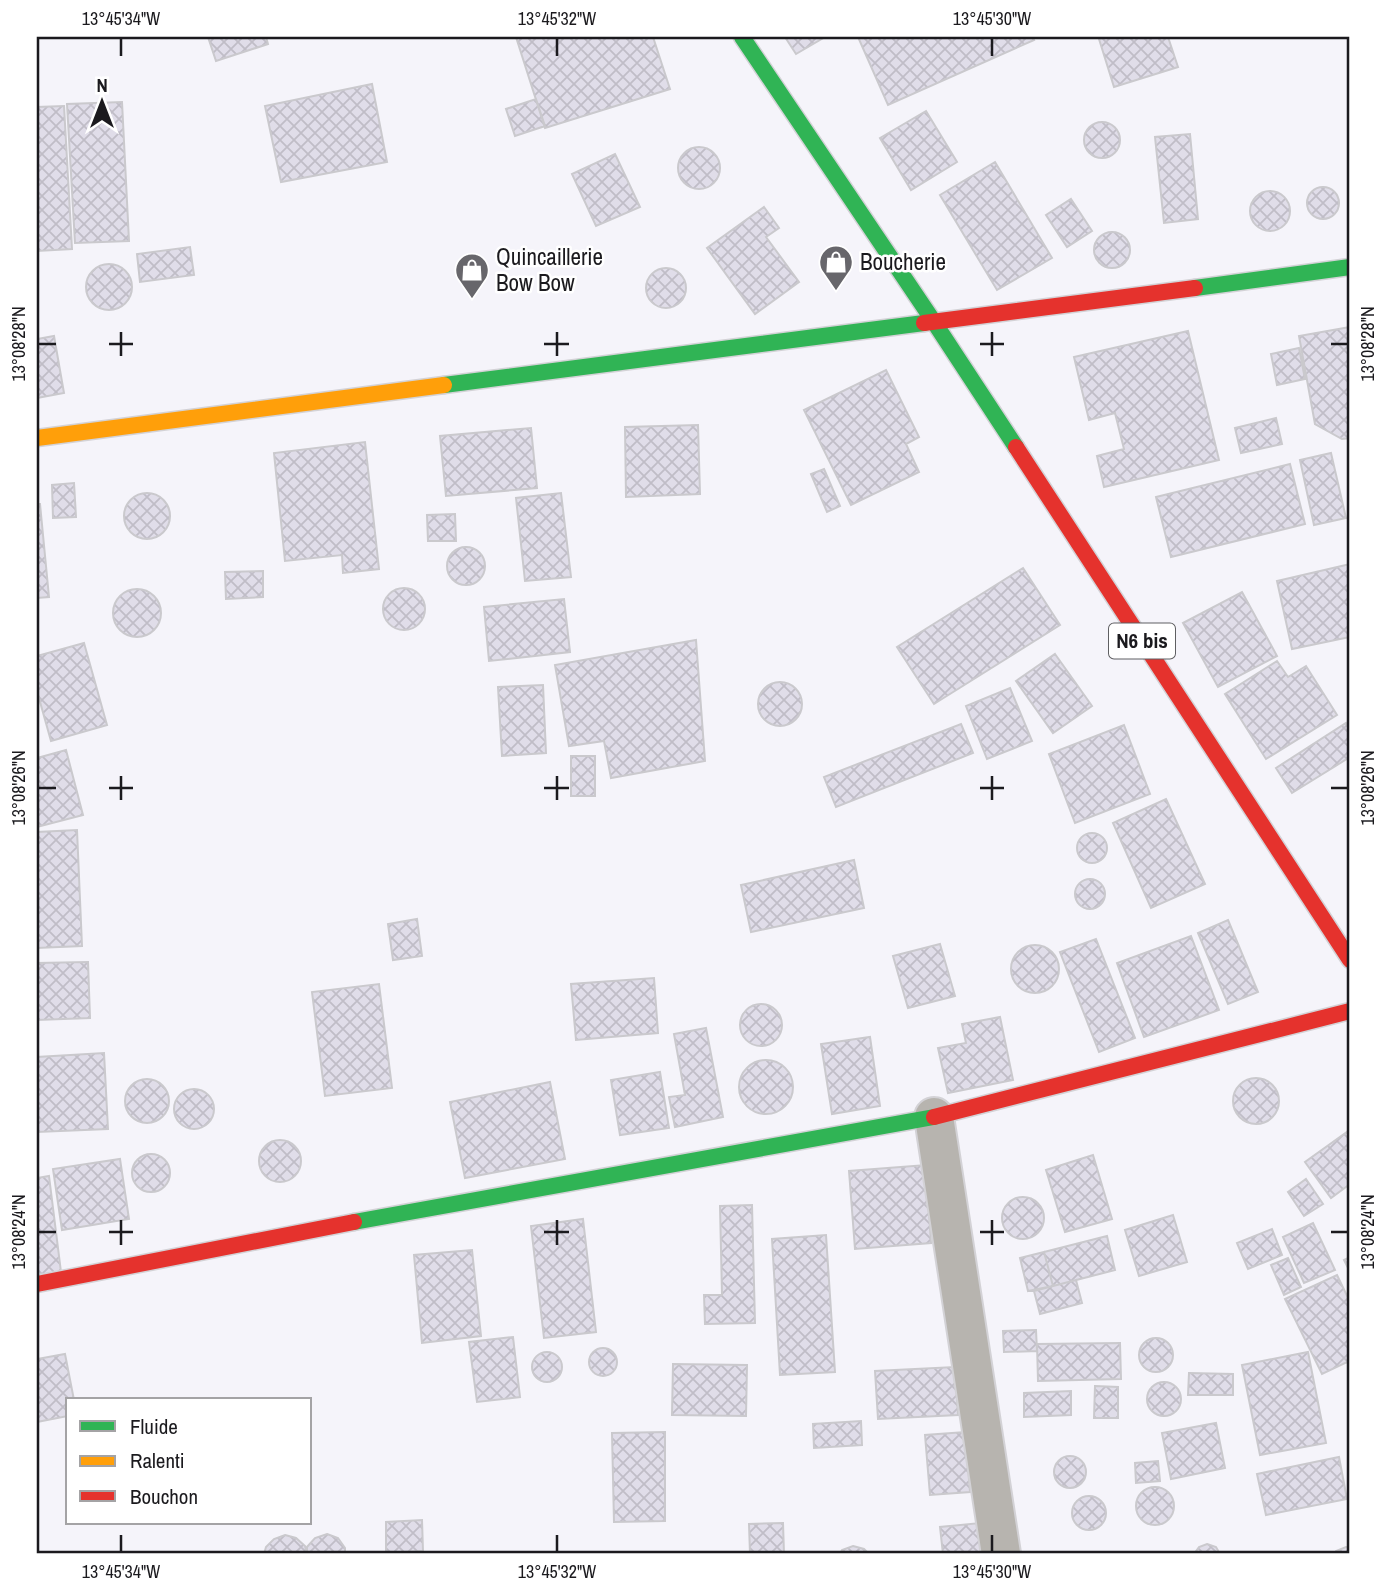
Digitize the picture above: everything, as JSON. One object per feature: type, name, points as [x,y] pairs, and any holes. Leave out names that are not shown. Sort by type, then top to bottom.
[{"type":"main road","name":"N6 bis","points":[[742,37],[934,322],[1350,960]]},
{"type":"main road","points":[[37,438],[1350,267]]},
{"type":"main road","points":[[37,1284],[376,1218],[934,1117],[1350,1011]]},
{"type":"street","points":[[934,1117],[1001,1554]]},
{"type":"building","points":[[208,37],[266,37],[268,44],[216,61]]},
{"type":"building","points":[[516,37],[653,37],[670,89],[545,128]]},
{"type":"building","points":[[785,37],[825,37],[796,54]]},
{"type":"building","points":[[858,37],[1032,37],[1034,40],[888,105]]},
{"type":"building","points":[[1168,37],[1178,67],[1114,87],[1099,39]]},
{"type":"building","points":[[372,84],[387,162],[281,182],[265,106]]},
{"type":"building","points":[[536,99],[545,126],[515,136],[506,109]]},
{"type":"building","points":[[122,102],[129,241],[75,243],[67,104]]},
{"type":"building","points":[[64,106],[72,249],[37,251],[37,107]]},
{"type":"building","points":[[926,111],[957,162],[911,190],[880,138]]},
{"type":"building","points":[[1102,122],[1115,127],[1120,140],[1115,153],[1102,158],[1089,153],[1084,140],[1089,127]]},
{"type":"building","points":[[1190,134],[1198,219],[1164,223],[1155,137]]},
{"type":"building","points":[[699,147],[714,153],[720,168],[714,183],[699,189],[684,183],[678,168],[684,153]]},
{"type":"building","points":[[615,154],[640,207],[596,226],[572,174]]},
{"type":"building","points":[[995,162],[1052,258],[997,290],[940,195]]},
{"type":"building","points":[[1323,187],[1334,192],[1339,203],[1334,214],[1323,219],[1312,214],[1307,203],[1312,192]]},
{"type":"building","points":[[1270,191],[1284,197],[1290,211],[1284,225],[1270,231],[1256,225],[1250,211],[1256,197]]},
{"type":"building","points":[[1071,199],[1092,231],[1067,247],[1046,215]]},
{"type":"building","points":[[764,207],[779,228],[766,237],[799,282],[755,314],[707,248]]},
{"type":"building","points":[[1112,232],[1125,237],[1130,250],[1125,263],[1112,268],[1099,263],[1094,250],[1099,237]]},
{"type":"building","points":[[190,247],[194,275],[140,282],[137,254]]},
{"type":"building","points":[[109,264],[126,270],[132,287],[126,304],[109,310],[92,304],[86,287],[92,270]]},
{"type":"building","points":[[666,268],[674,269],[680,274],[685,280],[685,296],[680,302],[674,307],[666,308],[658,307],[652,302],[647,296],[646,288],[647,280],[652,274],[658,269]]},
{"type":"building","points":[[1350,327],[1350,438],[1342,439],[1315,424],[1299,336]]},
{"type":"building","points":[[1188,331],[1219,460],[1104,487],[1097,456],[1124,449],[1115,413],[1089,420],[1074,357]]},
{"type":"building","points":[[54,336],[64,393],[37,398],[37,339]]},
{"type":"building","points":[[1299,348],[1305,379],[1277,385],[1271,354]]},
{"type":"building","points":[[886,370],[919,437],[906,444],[919,472],[851,505],[804,410]]},
{"type":"building","points":[[1276,418],[1282,444],[1241,453],[1235,428]]},
{"type":"building","points":[[698,425],[700,494],[626,497],[625,427]]},
{"type":"building","points":[[531,428],[537,488],[446,496],[440,436]]},
{"type":"building","points":[[365,442],[379,569],[343,573],[342,555],[285,561],[274,453]]},
{"type":"building","points":[[1331,453],[1346,518],[1314,525],[1300,460]]},
{"type":"building","points":[[1290,464],[1305,524],[1171,557],[1156,497]]},
{"type":"building","points":[[824,469],[840,506],[827,512],[811,474]]},
{"type":"building","points":[[74,483],[76,517],[53,518],[52,485]]},
{"type":"building","points":[[147,493],[163,500],[170,516],[163,532],[147,539],[131,532],[124,516],[131,500]]},
{"type":"building","points":[[561,493],[571,577],[525,581],[516,498]]},
{"type":"building","points":[[37,504],[40,504],[49,597],[37,598]]},
{"type":"building","points":[[455,514],[456,541],[428,541],[427,515]]},
{"type":"building","points":[[466,547],[479,553],[485,566],[479,579],[466,585],[453,579],[447,566],[453,553]]},
{"type":"building","points":[[1350,564],[1350,637],[1292,649],[1277,581]]},
{"type":"building","points":[[1023,568],[1060,625],[934,704],[897,647]]},
{"type":"building","points":[[263,571],[263,597],[226,599],[225,572]]},
{"type":"building","points":[[404,588],[419,594],[425,609],[419,624],[404,630],[389,624],[383,609],[389,594]]},
{"type":"building","points":[[137,589],[154,596],[161,613],[154,630],[137,637],[120,630],[113,613],[120,596]]},
{"type":"building","points":[[1242,592],[1277,656],[1218,687],[1183,623]]},
{"type":"building","points":[[564,599],[570,652],[489,661],[484,607]]},
{"type":"building","points":[[696,640],[705,761],[611,778],[604,741],[569,746],[555,665]]},
{"type":"building","points":[[84,643],[107,725],[51,741],[37,691],[37,656]]},
{"type":"building","points":[[1055,654],[1092,706],[1053,733],[1016,681]]},
{"type":"building","points":[[1277,661],[1288,677],[1306,666],[1337,715],[1266,759],[1225,694]]},
{"type":"building","points":[[780,682],[795,689],[802,704],[795,719],[780,726],[765,719],[758,704],[765,689]]},
{"type":"building","points":[[543,685],[546,753],[502,756],[498,687]]},
{"type":"building","points":[[1010,688],[1032,741],[987,759],[966,706]]},
{"type":"building","points":[[1346,723],[1350,730],[1350,757],[1292,793],[1276,768]]},
{"type":"building","points":[[961,724],[973,753],[836,807],[824,777]]},
{"type":"building","points":[[1124,725],[1150,794],[1075,823],[1049,754]]},
{"type":"building","points":[[66,750],[83,815],[37,827],[37,758]]},
{"type":"building","points":[[571,756],[595,756],[595,796],[571,796]]},
{"type":"building","points":[[1166,799],[1205,884],[1151,908],[1113,823]]},
{"type":"building","points":[[77,830],[82,946],[37,948],[37,832]]},
{"type":"building","points":[[1092,833],[1098,834],[1106,842],[1106,854],[1098,862],[1092,863],[1086,862],[1078,854],[1077,848],[1078,842],[1086,834]]},
{"type":"building","points":[[854,860],[864,908],[751,932],[741,885]]},
{"type":"building","points":[[1090,879],[1101,883],[1105,894],[1101,905],[1090,909],[1079,905],[1075,894],[1079,883]]},
{"type":"building","points":[[417,919],[422,956],[393,960],[388,924]]},
{"type":"building","points":[[1228,920],[1258,992],[1228,1004],[1198,933]]},
{"type":"building","points":[[1191,936],[1219,1010],[1144,1037],[1117,963]]},
{"type":"building","points":[[1096,939],[1135,1038],[1099,1052],[1060,952]]},
{"type":"building","points":[[940,944],[955,996],[908,1008],[893,956]]},
{"type":"building","points":[[1035,945],[1052,952],[1059,969],[1052,986],[1035,993],[1018,986],[1011,969],[1018,952]]},
{"type":"building","points":[[88,962],[90,1018],[37,1020],[37,963]]},
{"type":"building","points":[[654,978],[658,1033],[576,1040],[571,984]]},
{"type":"building","points":[[379,984],[392,1088],[325,1096],[312,992]]},
{"type":"building","points":[[761,1004],[776,1010],[782,1025],[776,1040],[761,1046],[746,1040],[740,1025],[746,1010]]},
{"type":"building","points":[[1000,1017],[1013,1080],[948,1093],[938,1048],[966,1043],[962,1024]]},
{"type":"building","points":[[706,1028],[723,1117],[675,1127],[669,1097],[685,1095],[674,1034]]},
{"type":"building","points":[[870,1037],[880,1106],[832,1114],[821,1044]]},
{"type":"building","points":[[104,1053],[108,1129],[37,1132],[37,1057]]},
{"type":"building","points":[[766,1060],[785,1068],[793,1087],[785,1106],[766,1114],[747,1106],[739,1087],[747,1068]]},
{"type":"building","points":[[660,1072],[669,1128],[620,1135],[611,1080]]},
{"type":"building","points":[[1256,1078],[1272,1085],[1279,1101],[1272,1117],[1256,1124],[1240,1117],[1233,1101],[1240,1085]]},
{"type":"building","points":[[147,1079],[156,1080],[163,1085],[168,1092],[168,1110],[163,1117],[156,1122],[147,1123],[138,1122],[131,1117],[126,1110],[125,1101],[126,1092],[131,1085],[138,1080]]},
{"type":"building","points":[[550,1082],[565,1159],[465,1178],[450,1102]]},
{"type":"building","points":[[194,1089],[202,1090],[208,1095],[213,1101],[213,1117],[208,1123],[202,1128],[194,1129],[186,1128],[180,1123],[175,1117],[174,1109],[175,1101],[180,1095],[186,1090]]},
{"type":"building","points":[[1347,1132],[1350,1136],[1350,1184],[1331,1198],[1305,1162]]},
{"type":"building","points":[[280,1140],[295,1146],[301,1161],[295,1176],[280,1182],[265,1176],[259,1161],[265,1146]]},
{"type":"building","points":[[151,1154],[164,1160],[170,1173],[164,1186],[151,1192],[138,1186],[132,1173],[138,1160]]},
{"type":"building","points":[[1093,1155],[1112,1219],[1065,1232],[1046,1170]]},
{"type":"building","points":[[120,1159],[129,1219],[62,1230],[53,1169]]},
{"type":"building","points":[[926,1165],[931,1243],[855,1249],[849,1171]]},
{"type":"building","points":[[49,1176],[61,1272],[37,1275],[37,1178]]},
{"type":"building","points":[[1306,1179],[1323,1204],[1304,1216],[1288,1192]]},
{"type":"building","points":[[1023,1197],[1038,1203],[1044,1218],[1038,1233],[1023,1239],[1008,1233],[1002,1218],[1008,1203]]},
{"type":"building","points":[[752,1205],[755,1323],[705,1324],[704,1295],[722,1295],[720,1206]]},
{"type":"building","points":[[1173,1215],[1187,1262],[1139,1276],[1125,1230]]},
{"type":"building","points":[[583,1219],[596,1332],[544,1338],[531,1226]]},
{"type":"building","points":[[1313,1223],[1335,1270],[1304,1283],[1283,1237]]},
{"type":"building","points":[[1272,1229],[1282,1255],[1248,1269],[1237,1243]]},
{"type":"building","points":[[826,1235],[835,1372],[780,1375],[772,1239]]},
{"type":"building","points":[[1107,1236],[1115,1270],[1053,1286],[1044,1252]]},
{"type":"building","points":[[472,1250],[481,1336],[422,1343],[414,1255]]},
{"type":"building","points":[[1044,1252],[1053,1286],[1028,1291],[1020,1258]]},
{"type":"building","points":[[1350,1257],[1350,1272],[1344,1260]]},
{"type":"building","points":[[1288,1258],[1301,1287],[1284,1295],[1271,1265]]},
{"type":"building","points":[[1337,1275],[1350,1302],[1350,1368],[1347,1362],[1322,1374],[1285,1299]]},
{"type":"building","points":[[1076,1280],[1082,1303],[1040,1314],[1034,1291]]},
{"type":"building","points":[[1036,1330],[1037,1351],[1004,1352],[1003,1331]]},
{"type":"building","points":[[513,1337],[520,1397],[477,1402],[469,1342]]},
{"type":"building","points":[[1156,1338],[1168,1343],[1173,1355],[1168,1367],[1156,1372],[1144,1367],[1139,1355],[1144,1343]]},
{"type":"building","points":[[1120,1343],[1121,1379],[1038,1381],[1037,1344]]},
{"type":"building","points":[[603,1348],[613,1352],[617,1362],[613,1372],[603,1376],[593,1372],[589,1362],[593,1352]]},
{"type":"building","points":[[547,1352],[553,1353],[561,1361],[561,1373],[553,1381],[547,1382],[541,1381],[533,1373],[532,1367],[533,1361],[541,1353]]},
{"type":"building","points":[[1308,1352],[1326,1443],[1260,1455],[1242,1365]]},
{"type":"building","points":[[65,1354],[74,1398],[66,1398],[66,1416],[37,1422],[37,1359]]},
{"type":"building","points":[[673,1364],[747,1365],[746,1416],[672,1415]]},
{"type":"building","points":[[955,1367],[958,1415],[878,1419],[875,1371]]},
{"type":"building","points":[[1189,1373],[1233,1374],[1233,1395],[1188,1395]]},
{"type":"building","points":[[1164,1382],[1176,1387],[1181,1399],[1176,1411],[1164,1416],[1152,1411],[1147,1399],[1152,1387]]},
{"type":"building","points":[[1095,1386],[1118,1387],[1118,1418],[1094,1418]]},
{"type":"building","points":[[1071,1391],[1071,1415],[1024,1417],[1024,1393]]},
{"type":"building","points":[[861,1421],[862,1445],[814,1448],[813,1424]]},
{"type":"building","points":[[1216,1423],[1225,1468],[1171,1479],[1162,1433]]},
{"type":"building","points":[[665,1432],[665,1521],[614,1522],[612,1433]]},
{"type":"building","points":[[965,1432],[970,1492],[930,1495],[925,1435]]},
{"type":"building","points":[[1070,1456],[1081,1461],[1086,1472],[1081,1483],[1070,1488],[1059,1483],[1054,1472],[1059,1461]]},
{"type":"building","points":[[1339,1457],[1347,1499],[1266,1515],[1257,1474]]},
{"type":"building","points":[[1158,1461],[1160,1481],[1136,1483],[1135,1463]]},
{"type":"building","points":[[1155,1487],[1168,1493],[1174,1506],[1168,1519],[1155,1525],[1142,1519],[1136,1506],[1142,1493]]},
{"type":"building","points":[[1089,1496],[1101,1501],[1106,1513],[1101,1525],[1089,1530],[1077,1525],[1072,1513],[1077,1501]]},
{"type":"building","points":[[422,1520],[423,1551],[386,1553],[386,1522]]},
{"type":"building","points":[[783,1523],[784,1554],[750,1554],[749,1524]]},
{"type":"building","points":[[980,1523],[982,1554],[943,1554],[940,1527]]},
{"type":"building","points":[[327,1534],[338,1538],[345,1548],[345,1554],[307,1554],[307,1547],[315,1538]]},
{"type":"building","points":[[285,1535],[296,1538],[305,1546],[307,1554],[264,1554],[266,1547],[274,1539]]},
{"type":"building","points":[[1207,1544],[1216,1547],[1220,1554],[1194,1554],[1199,1547]]},
{"type":"building","points":[[853,1546],[864,1549],[869,1554],[840,1554],[842,1550]]},
{"type":"building","points":[[1350,1548],[1350,1554],[1334,1554],[1336,1551]]},
{"type":"traffic: fast","points":[[742,37],[1016,447]]},
{"type":"traffic: fast","points":[[1195,288],[1350,267]]},
{"type":"traffic: fast","points":[[444,385],[924,323]]},
{"type":"traffic: fast","points":[[354,1222],[934,1117]]},
{"type":"traffic: slow","points":[[37,438],[444,385]]},
{"type":"traffic: jam","points":[[924,323],[1195,288]]},
{"type":"traffic: jam","points":[[1016,447],[1350,960]]},
{"type":"traffic: jam","points":[[934,1117],[1350,1011]]},
{"type":"traffic: jam","points":[[37,1284],[354,1222]]},
{"type":"place","name":"Boucherie","points":[[836,292]]},
{"type":"place","name":"Quincaillerie Bow Bow","points":[[472,300]]}]
